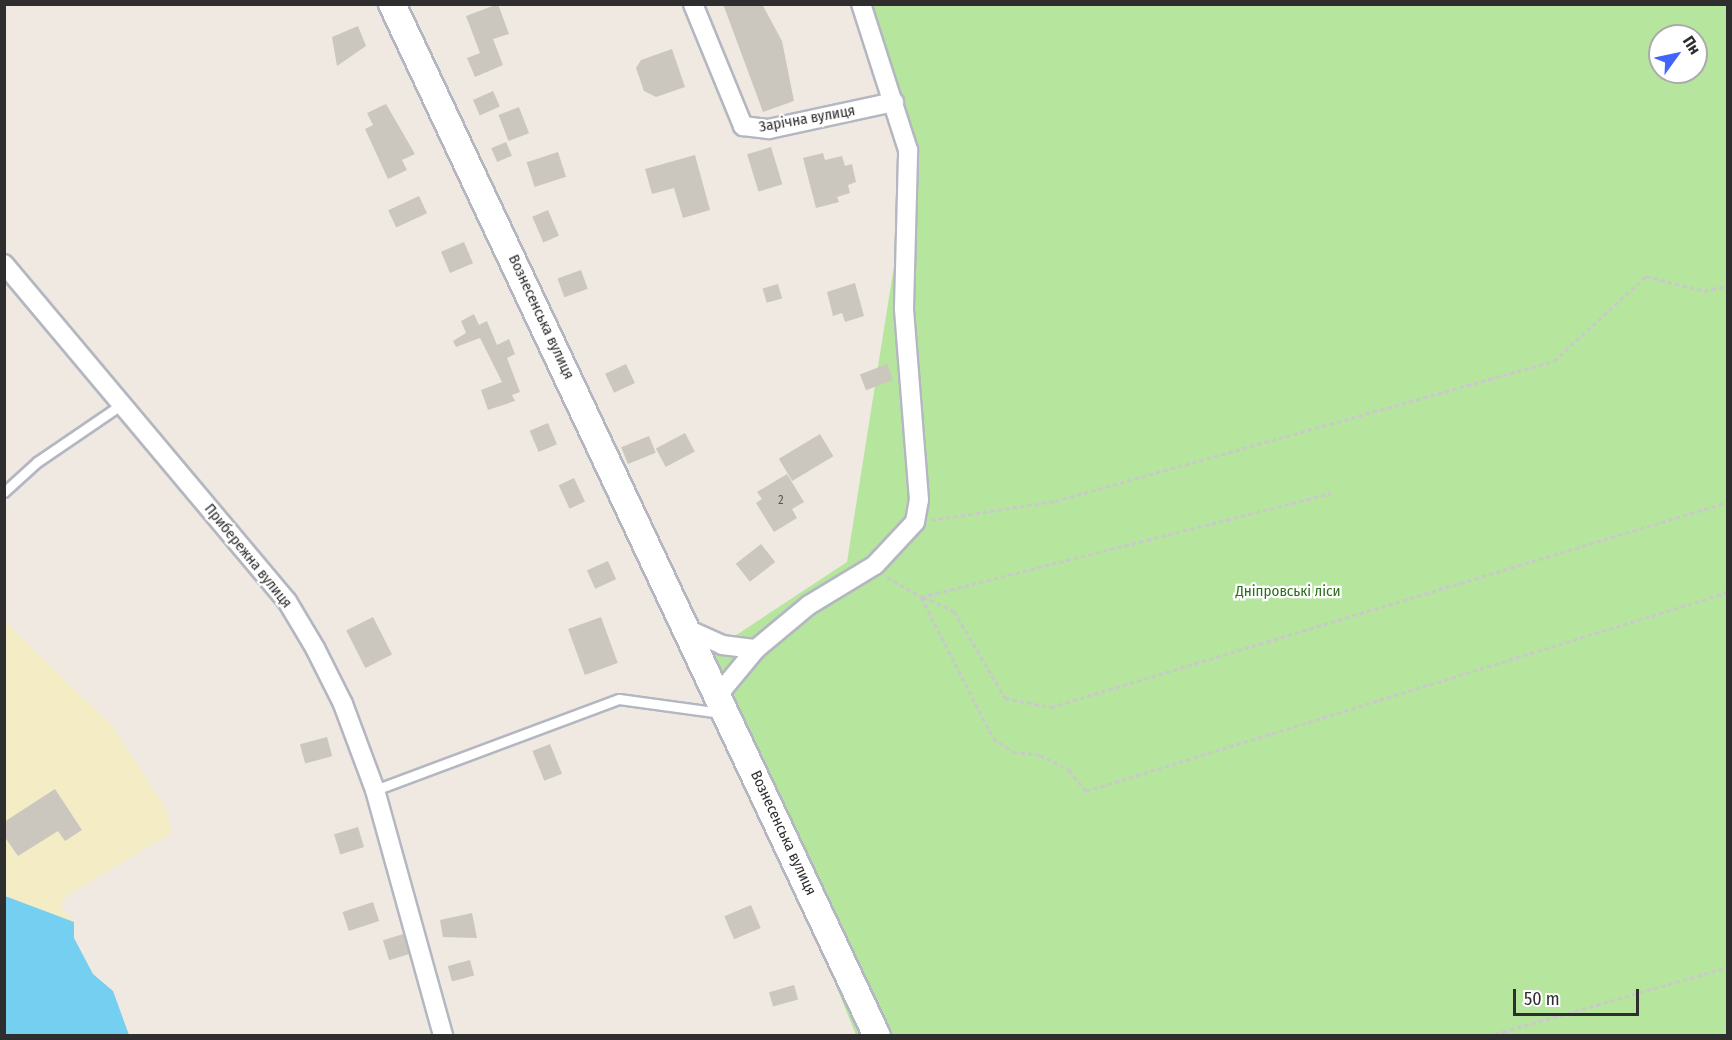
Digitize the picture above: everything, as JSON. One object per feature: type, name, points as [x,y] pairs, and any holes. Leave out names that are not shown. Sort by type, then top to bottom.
[{"type":"main road","name":"Вознесенська вулиця","points":[[392,4],[689,630],[877,1035]]},
{"type":"street","name":"Зарічна вулиця","points":[[693,4],[743,126],[769,129],[894,102]]},
{"type":"street","points":[[723,704],[756,649],[809,605],[875,565],[915,522],[919,500],[904,308],[908,150],[861,4]]},
{"type":"street","name":"Прибережна вулиця","points":[[4,264],[287,601],[343,704],[375,790],[443,1035]]},
{"type":"street","points":[[689,630],[722,645],[756,649]]},
{"type":"lane","points":[[4,492],[37,462],[122,404]]},
{"type":"lane","points":[[375,790],[619,699],[723,704]]},
{"type":"path","points":[[915,522],[1055,501],[1554,361],[1646,276],[1704,291],[1728,286]]},
{"type":"path","points":[[921,597],[1331,493]]},
{"type":"path","points":[[875,565],[901,589],[954,611],[1005,698],[1051,707],[1728,502]]},
{"type":"path","points":[[921,597],[993,738],[1013,752],[1040,755],[1069,770],[1086,791],[1728,592]]},
{"type":"path","points":[[1488,1035],[1728,967]]},
{"type":"green space","name":"Дніпровські ліси","points":[[870,5],[1727,5],[1727,1035],[856,1035],[703,657],[847,562],[910,165]]},
{"type":"sand","points":[[4,620],[114,728],[166,809],[172,833],[67,895],[60,906],[74,922],[5,896]]},
{"type":"water","points":[[5,896],[74,922],[74,938],[93,974],[113,991],[129,1035],[5,1035]]},
{"type":"building","points":[[498,4],[509,34],[493,39],[503,65],[475,77],[467,58],[480,53],[466,16]]},
{"type":"building","points":[[723,4],[762,4],[782,41],[794,101],[763,112]]},
{"type":"building","points":[[358,26],[366,46],[337,66],[332,37]]},
{"type":"building","points":[[672,49],[685,87],[656,97],[644,91],[636,68],[641,60]]},
{"type":"building","points":[[493,91],[500,107],[480,115],[473,100]]},
{"type":"building","points":[[386,104],[415,154],[402,160],[407,170],[388,179],[365,129],[373,125],[367,113]]},
{"type":"building","points":[[519,107],[529,133],[508,141],[498,115]]},
{"type":"building","points":[[506,142],[512,156],[497,162],[491,148]]},
{"type":"building","points":[[771,147],[782,184],[758,192],[747,154]]},
{"type":"building","points":[[558,152],[566,177],[535,187],[527,162]]},
{"type":"building","points":[[823,153],[825,160],[842,156],[845,166],[852,164],[856,182],[848,185],[850,193],[837,197],[839,202],[816,208],[803,158]]},
{"type":"building","points":[[695,155],[710,210],[683,218],[674,188],[652,194],[645,169]]},
{"type":"building","points":[[419,196],[427,213],[396,228],[388,210]]},
{"type":"building","points":[[548,210],[559,236],[543,242],[532,217]]},
{"type":"building","points":[[464,242],[473,263],[450,273],[441,252]]},
{"type":"building","points":[[581,270],[588,289],[564,297],[558,279]]},
{"type":"building","points":[[855,283],[864,316],[845,322],[842,313],[833,316],[827,292]]},
{"type":"building","points":[[778,284],[782,298],[767,303],[763,288]]},
{"type":"building","points":[[474,314],[479,325],[487,321],[497,345],[509,339],[515,354],[507,358],[520,392],[512,395],[515,401],[488,410],[481,390],[502,382],[480,338],[456,347],[453,341],[466,333],[461,321]]},
{"type":"building","points":[[626,364],[635,383],[614,393],[605,374]]},
{"type":"building","points":[[887,364],[893,380],[866,390],[860,374]]},
{"type":"building","points":[[548,423],[557,444],[539,452],[530,431]]},
{"type":"building","points":[[685,433],[695,452],[666,467],[656,448]]},
{"type":"building","points":[[820,434],[833,456],[792,481],[779,459]]},
{"type":"building","points":[[649,436],[656,453],[628,464],[621,447]]},
{"type":"building","points":[[787,474],[804,502],[792,509],[797,518],[774,532],[756,503],[762,499],[757,492]]},
{"type":"building","points":[[574,478],[585,502],[570,509],[559,485]]},
{"type":"building","points":[[761,544],[775,562],[750,582],[736,564]]},
{"type":"building","points":[[608,561],[616,579],[595,589],[587,570]]},
{"type":"building","points":[[373,617],[392,654],[365,668],[346,631]]},
{"type":"building","points":[[601,617],[618,663],[585,675],[568,629]]},
{"type":"building","points":[[327,737],[332,756],[305,764],[300,744]]},
{"type":"building","points":[[550,744],[562,774],[544,781],[532,751]]},
{"type":"building","points":[[55,789],[82,830],[65,841],[58,831],[18,856],[4,836],[4,822]]},
{"type":"building","points":[[358,827],[364,847],[340,854],[334,834]]},
{"type":"building","points":[[373,902],[379,921],[349,931],[343,912]]},
{"type":"building","points":[[751,905],[761,928],[734,939],[724,916]]},
{"type":"building","points":[[472,913],[477,938],[443,937],[440,920]]},
{"type":"building","points":[[403,934],[409,954],[389,960],[383,940]]},
{"type":"building","points":[[470,960],[474,975],[452,981],[448,966]]},
{"type":"building","points":[[794,985],[798,999],[773,1007],[769,992]]}]
